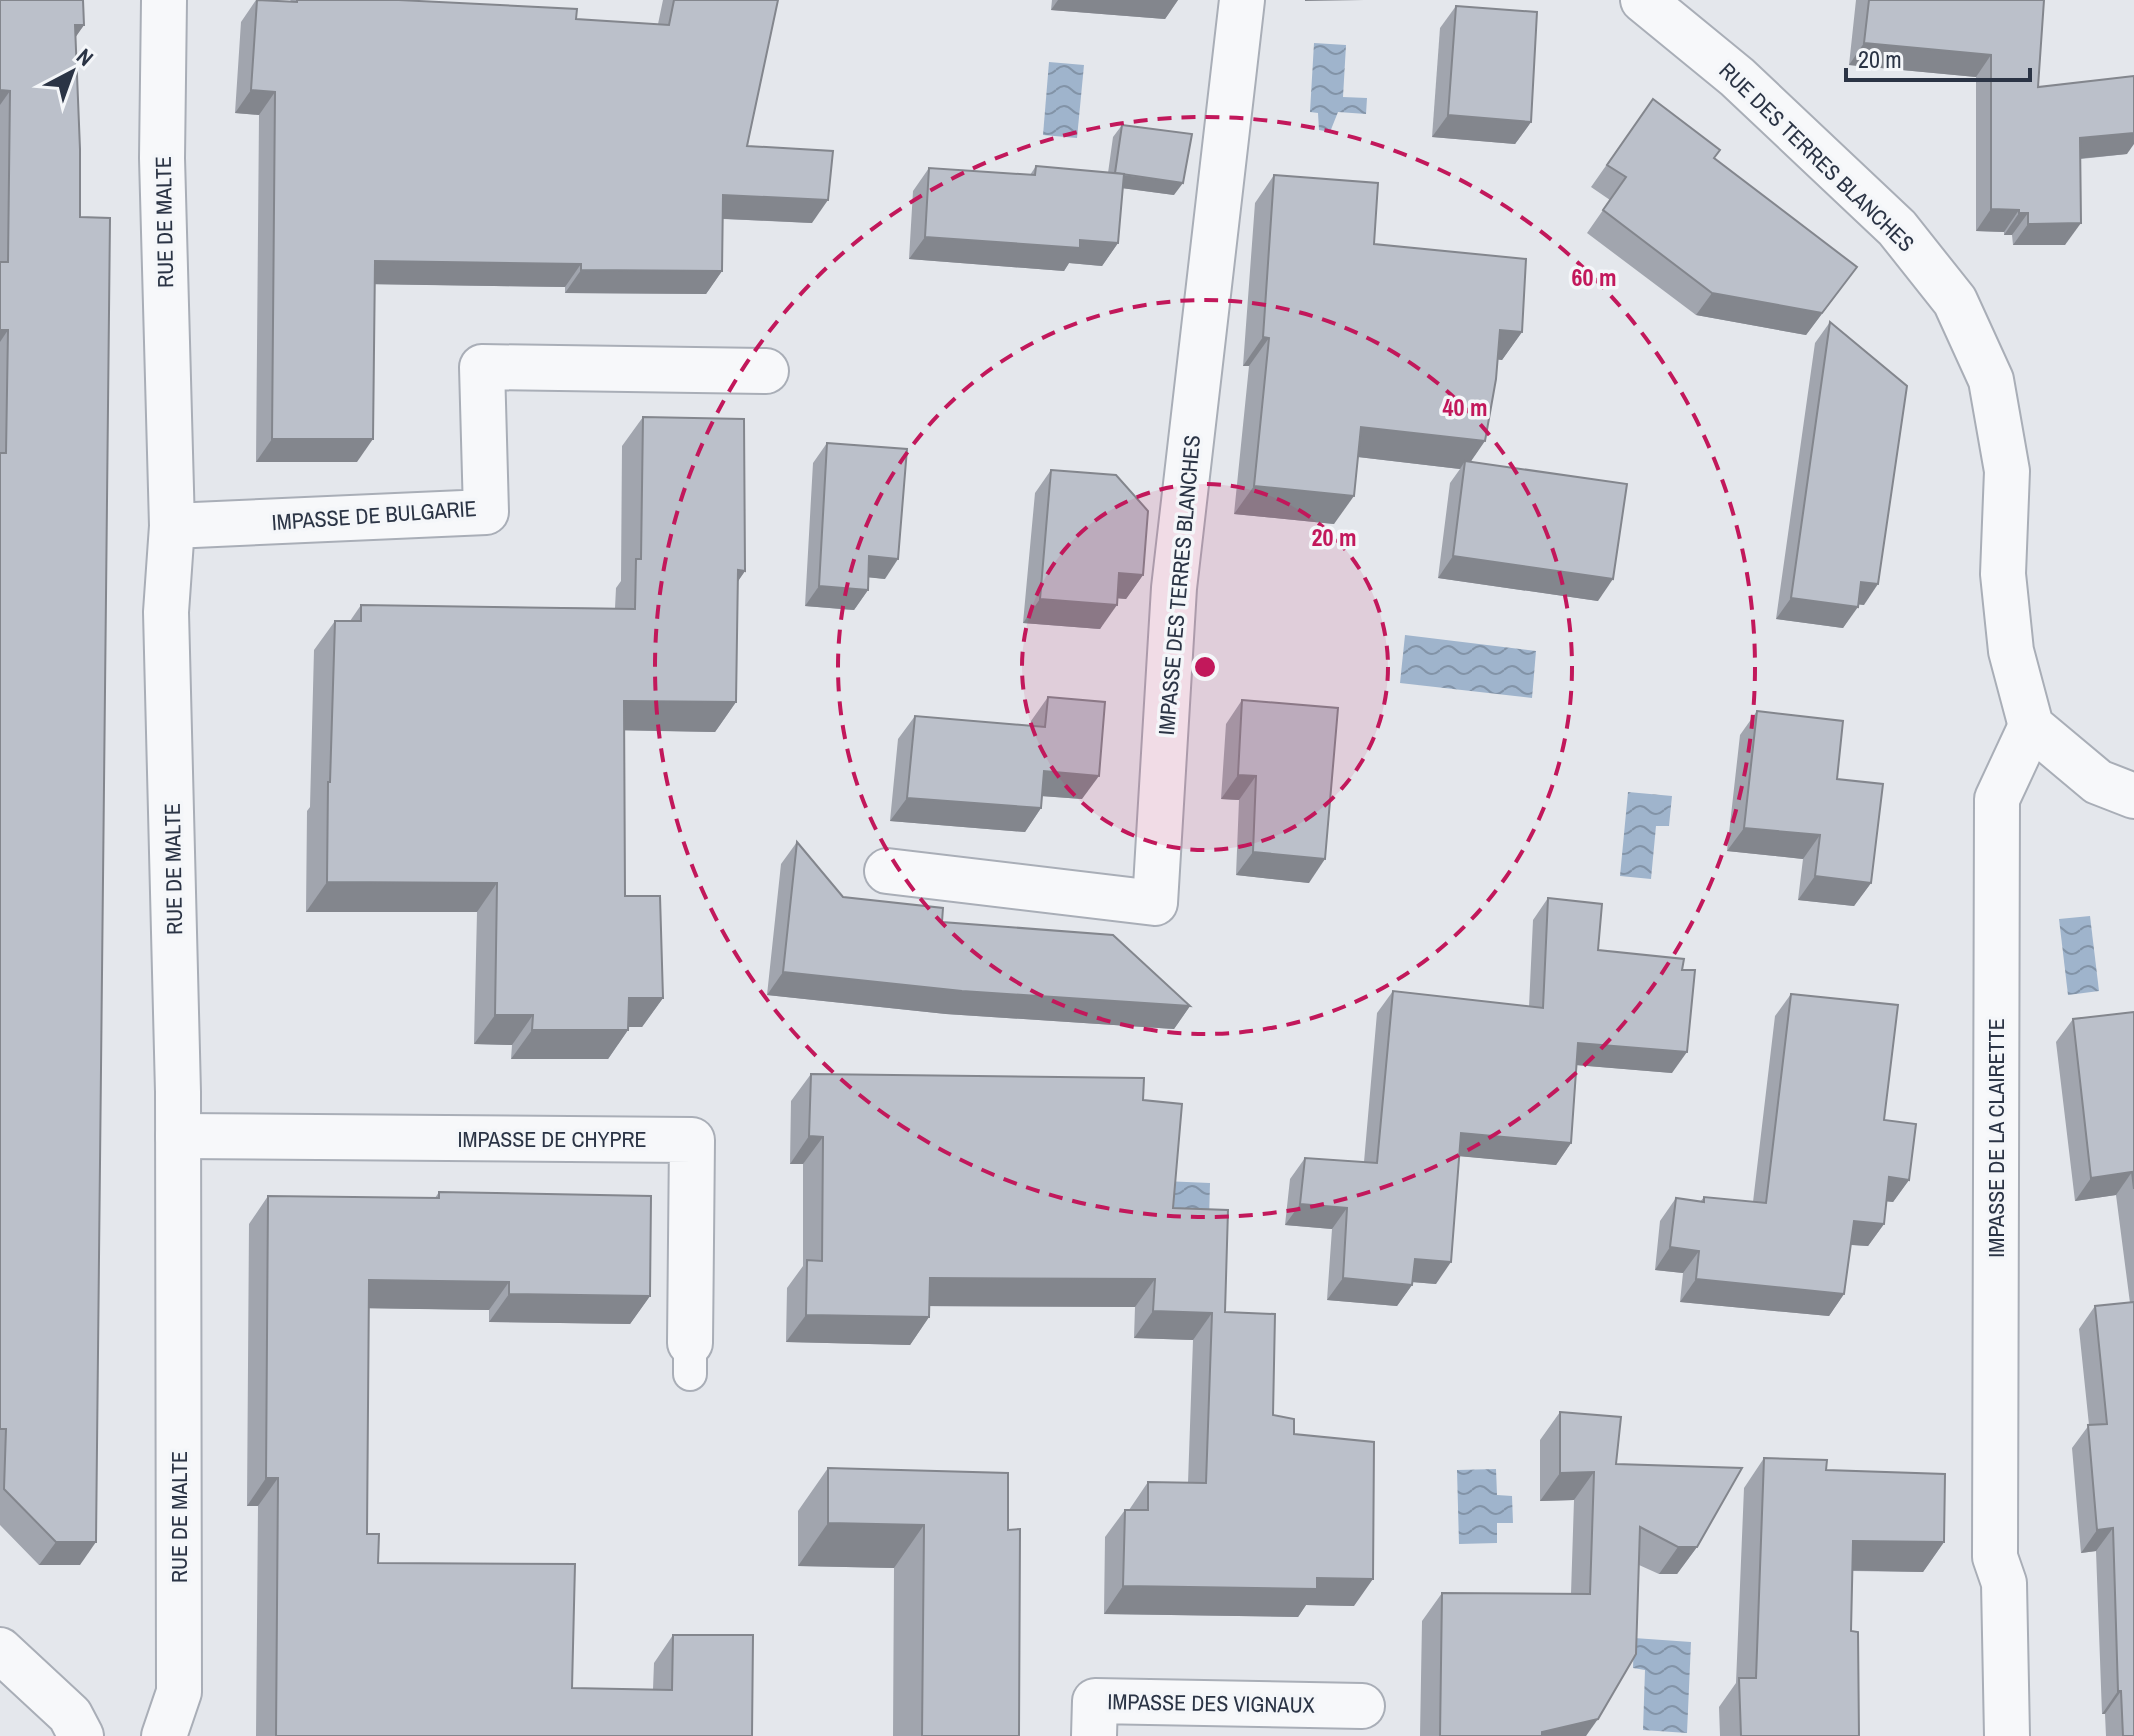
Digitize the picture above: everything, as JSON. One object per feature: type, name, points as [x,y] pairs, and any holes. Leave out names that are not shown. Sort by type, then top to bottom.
[{"type":"street","name":"RUE DE MALTE","points":[[164,0],[162,158],[172,526],[166,612],[178,1136],[179,1692],[164,1736]]},
{"type":"street","name":"IMPASSE DES TERRES BLANCHES","points":[[887,871],[1155,903],[1174,588],[1242,0]]},
{"type":"street","name":"RUE DES TERRES BLANCHES","points":[[1643,0],[1737,77],[1897,228],[1955,301],[1991,380],[2007,471],[2003,574],[2011,651],[2031,726]]},
{"type":"street","name":"IMPASSE DE BULGARIE","points":[[172,526],[486,512],[482,367],[766,371]]},
{"type":"street","points":[[2031,726],[2098,782],[2134,796]]},
{"type":"street","name":"IMPASSE DE LA CLAIRETTE","points":[[2007,1736],[2004,1583],[1995,1557],[1997,799],[2031,726]]},
{"type":"street","name":"IMPASSE DE CHYPRE","points":[[178,1136],[692,1140],[690,1358]]},
{"type":"street","points":[[0,1650],[70,1715],[81,1736]]},
{"type":"street","name":"IMPASSE DES VIGNAUX","points":[[1094,1736],[1095,1701],[1362,1706]]},
{"type":"water","points":[[1314,43],[1346,45],[1343,97],[1367,98],[1366,114],[1338,112],[1330,132],[1319,130],[1318,113],[1310,112]]},
{"type":"water","points":[[1049,62],[1084,65],[1077,138],[1043,135]]},
{"type":"water","points":[[1405,635],[1536,651],[1532,698],[1400,683]]},
{"type":"water","points":[[1628,792],[1672,796],[1669,826],[1656,826],[1651,879],[1620,876]]},
{"type":"water","points":[[2090,916],[2099,991],[2068,995],[2059,919]]},
{"type":"water","points":[[1140,1180],[1210,1183],[1209,1220],[1139,1217]]},
{"type":"water","points":[[1496,1469],[1497,1495],[1512,1496],[1513,1523],[1497,1523],[1497,1543],[1459,1544],[1457,1470]]},
{"type":"water","points":[[1634,1638],[1691,1642],[1687,1733],[1643,1730],[1645,1670],[1633,1668]]},
{"type":"building","points":[[0,0],[83,0],[84,25],[75,25],[80,217],[110,218],[96,1542],[56,1542],[4,1489],[6,1429],[0,1429],[0,453],[6,453],[8,330],[0,330],[0,262],[8,262],[10,91],[0,90]]},
{"type":"building","points":[[257,0],[399,0],[577,9],[576,19],[669,25],[674,0],[778,0],[747,146],[833,151],[828,200],[723,195],[722,271],[581,270],[581,264],[375,261],[373,439],[272,439],[275,92],[251,90]]},
{"type":"building","points":[[1869,0],[2044,0],[2038,87],[2134,76],[2134,133],[2080,138],[2081,223],[2028,224],[2028,213],[1991,209],[1991,55],[1864,43]]},
{"type":"building","points":[[1456,6],[1537,12],[1531,122],[1448,115]]},
{"type":"building","points":[[1653,99],[1720,150],[1714,158],[1857,267],[1822,313],[1712,293],[1603,210],[1626,177],[1607,165]]},
{"type":"building","points":[[1122,125],[1192,134],[1183,183],[1115,173]]},
{"type":"building","points":[[1036,166],[1124,174],[1118,243],[1080,240],[1080,248],[925,237],[929,168],[1035,175]]},
{"type":"building","points":[[1274,175],[1378,183],[1374,244],[1526,259],[1522,332],[1500,330],[1496,379],[1485,441],[1361,427],[1354,496],[1254,486],[1269,338],[1263,337]]},
{"type":"building","points":[[1830,322],[1907,386],[1878,584],[1861,582],[1858,607],[1791,598]]},
{"type":"building","points":[[643,417],[744,419],[745,571],[738,570],[736,702],[624,701],[625,896],[660,896],[663,998],[629,998],[628,1030],[532,1030],[533,1015],[495,1015],[497,883],[327,882],[335,621],[361,621],[361,605],[635,609],[636,559],[641,559]]},
{"type":"building","points":[[827,443],[907,449],[898,559],[869,556],[868,590],[819,586]]},
{"type":"building","points":[[1465,461],[1627,484],[1613,579],[1453,556]]},
{"type":"building","points":[[1051,470],[1116,475],[1148,511],[1143,575],[1119,573],[1117,605],[1040,599]]},
{"type":"building","points":[[1048,697],[1105,702],[1099,776],[1044,771],[1041,808],[907,798],[915,716],[1045,727]]},
{"type":"building","points":[[1242,700],[1338,708],[1325,859],[1253,852],[1256,776],[1238,775]]},
{"type":"building","points":[[1757,711],[1843,721],[1837,779],[1883,784],[1871,883],[1815,876],[1820,835],[1744,828]]},
{"type":"building","points":[[797,842],[843,897],[943,908],[942,922],[1113,935],[1190,1006],[962,991],[783,972]]},
{"type":"building","points":[[1548,898],[1602,904],[1598,950],[1684,959],[1682,970],[1695,970],[1687,1052],[1578,1043],[1571,1143],[1461,1133],[1451,1262],[1415,1259],[1412,1285],[1343,1278],[1347,1208],[1300,1204],[1305,1158],[1377,1163],[1393,991],[1543,1008]]},
{"type":"building","points":[[1791,994],[1898,1005],[1884,1120],[1916,1124],[1909,1180],[1889,1177],[1884,1224],[1854,1221],[1844,1294],[1696,1279],[1699,1251],[1670,1247],[1676,1198],[1704,1202],[1704,1197],[1766,1203]]},
{"type":"building","points":[[2134,1012],[2134,1189],[2132,1172],[2091,1178],[2073,1019]]},
{"type":"building","points":[[811,1074],[1144,1078],[1143,1100],[1182,1104],[1173,1208],[1228,1210],[1225,1312],[1275,1314],[1273,1415],[1294,1419],[1294,1434],[1374,1442],[1373,1579],[1317,1578],[1317,1589],[1123,1586],[1125,1510],[1148,1510],[1148,1482],[1206,1483],[1212,1313],[1153,1311],[1155,1279],[930,1278],[929,1317],[806,1315],[807,1260],[822,1261],[823,1137],[809,1136]]},
{"type":"building","points":[[439,1192],[651,1196],[650,1296],[509,1294],[509,1282],[369,1280],[367,1534],[379,1534],[378,1563],[575,1564],[572,1688],[672,1690],[673,1635],[753,1635],[752,1736],[276,1736],[278,1478],[266,1478],[268,1196],[439,1198]]},
{"type":"building","points":[[2134,1302],[2134,1736],[2123,1736],[2121,1691],[2118,1691],[2113,1528],[2097,1530],[2088,1425],[2107,1424],[2095,1306]]},
{"type":"building","points":[[1560,1412],[1621,1417],[1616,1464],[1742,1468],[1697,1547],[1678,1547],[1640,1527],[1636,1654],[1598,1719],[1542,1732],[1542,1736],[1440,1736],[1442,1593],[1590,1594],[1594,1472],[1560,1473]]},
{"type":"building","points":[[1764,1458],[1827,1460],[1826,1470],[1945,1474],[1944,1542],[1853,1541],[1851,1631],[1858,1632],[1859,1736],[1741,1736],[1739,1678],[1756,1678]]},
{"type":"building","points":[[828,1468],[1008,1473],[1008,1530],[1020,1529],[1019,1736],[922,1736],[924,1525],[828,1523]]}]
